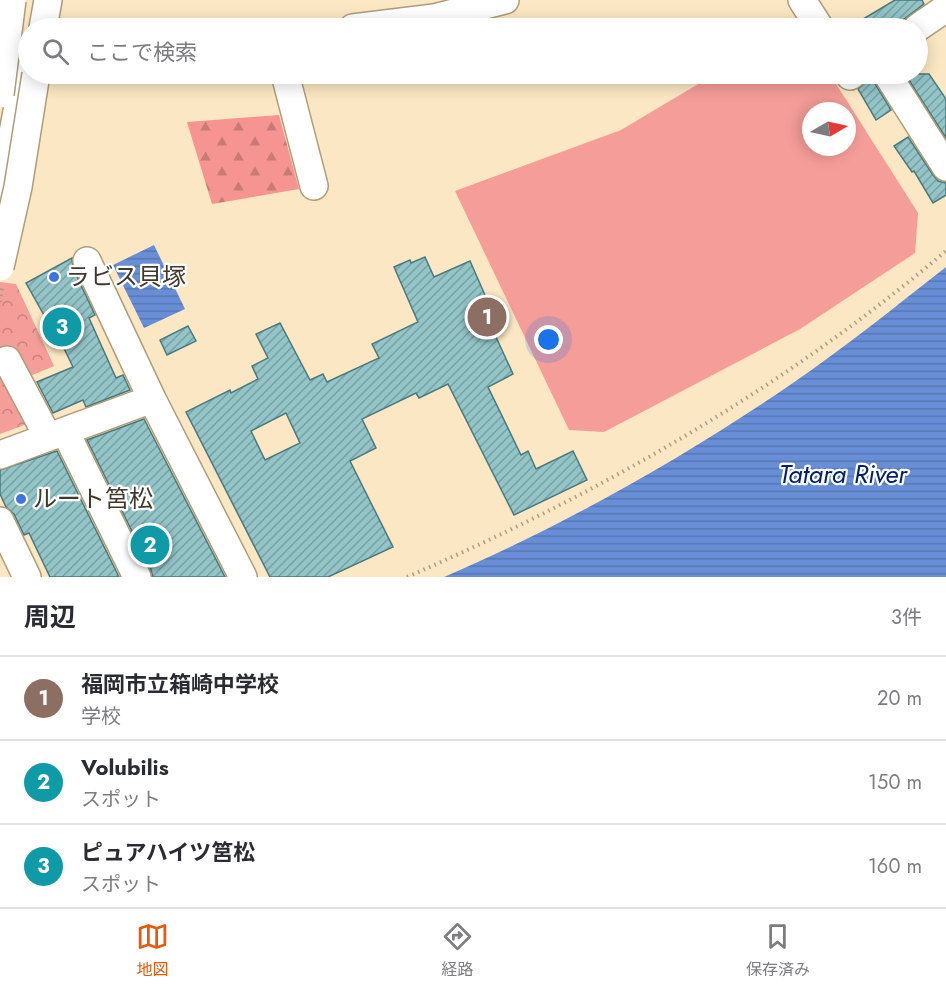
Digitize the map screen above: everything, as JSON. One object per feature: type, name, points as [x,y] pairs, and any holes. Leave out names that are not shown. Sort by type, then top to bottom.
[{"type":"street","points":[[0,94],[12,0]]},
{"type":"street","points":[[45,18],[48,0]]},
{"type":"street","points":[[434,18],[505,0]]},
{"type":"street","points":[[802,0],[814,18]]},
{"type":"street","points":[[928,20],[946,6],[943,0]]},
{"type":"street","points":[[0,47],[18,46]]},
{"type":"street","points":[[0,204],[22,84]]},
{"type":"street","points":[[0,267],[18,187],[34,84]]},
{"type":"street","points":[[288,84],[314,186]]},
{"type":"street","points":[[893,84],[946,167]]},
{"type":"street","points":[[87,261],[152,399],[243,577]]},
{"type":"street","points":[[7,360],[56,434],[137,577]]},
{"type":"street","points":[[0,455],[152,399]]},
{"type":"street","points":[[0,521],[27,577]]},
{"type":"path","points":[[407,577],[541,515],[641,463],[737,406],[899,291],[946,251]]},
{"type":"green space","points":[[698,84],[836,84],[848,102],[802,102],[802,156],[856,156],[856,115],[918,213],[915,253],[800,329],[604,432],[569,430],[455,191],[621,130]]},
{"type":"green space","points":[[279,115],[299,189],[212,204],[187,122]]},
{"type":"green space","points":[[0,282],[16,284],[54,366],[11,384],[27,424],[0,434]]},
{"type":"water","points":[[154,245],[185,309],[144,328],[113,265]]},
{"type":"water","name":"Tatara River","points":[[946,267],[946,577],[444,577],[578,513],[665,465],[810,371]]},
{"type":"building","points":[[895,0],[922,0],[924,4],[905,18],[865,18]]},
{"type":"building","points":[[928,74],[946,99],[946,138],[911,84],[928,84]]},
{"type":"building","points":[[864,84],[875,84],[891,110],[876,120],[858,89]]},
{"type":"building","points":[[908,137],[933,175],[938,181],[946,183],[946,195],[933,203],[914,171],[912,172],[894,146]]},
{"type":"building","points":[[425,257],[434,277],[470,261],[485,295],[478,298],[513,374],[488,387],[521,455],[528,451],[536,469],[573,451],[587,480],[514,515],[448,384],[419,398],[416,393],[362,419],[376,448],[350,461],[393,547],[328,577],[270,577],[186,412],[258,379],[252,366],[268,358],[256,334],[280,323],[310,380],[323,374],[327,382],[379,358],[372,344],[418,322],[394,267],[410,260],[411,263]],"holes":[[[286,413],[300,443],[265,460],[251,431]]]},
{"type":"building","points":[[72,258],[73,268],[95,315],[89,318],[116,378],[123,375],[130,390],[86,407],[83,400],[53,413],[37,382],[73,367],[57,334],[26,283]]},
{"type":"building","points":[[188,326],[196,341],[167,355],[160,340]]},
{"type":"building","points":[[144,419],[225,577],[153,577],[87,440]]},
{"type":"building","points":[[57,451],[119,577],[50,577],[29,533],[24,535],[14,514],[6,507],[0,494],[0,470]]},
{"type":"place","name":"ラビス貝塚","points":[[54,277]]},
{"type":"place","name":"福岡市立箱崎中学校","points":[[487,317]]},
{"type":"place","name":"ピュアハイツ筥松","points":[[62,327]]},
{"type":"place","name":"ルート筥松","points":[[21,499]]},
{"type":"place","name":"Volubilis","points":[[150,545]]}]
